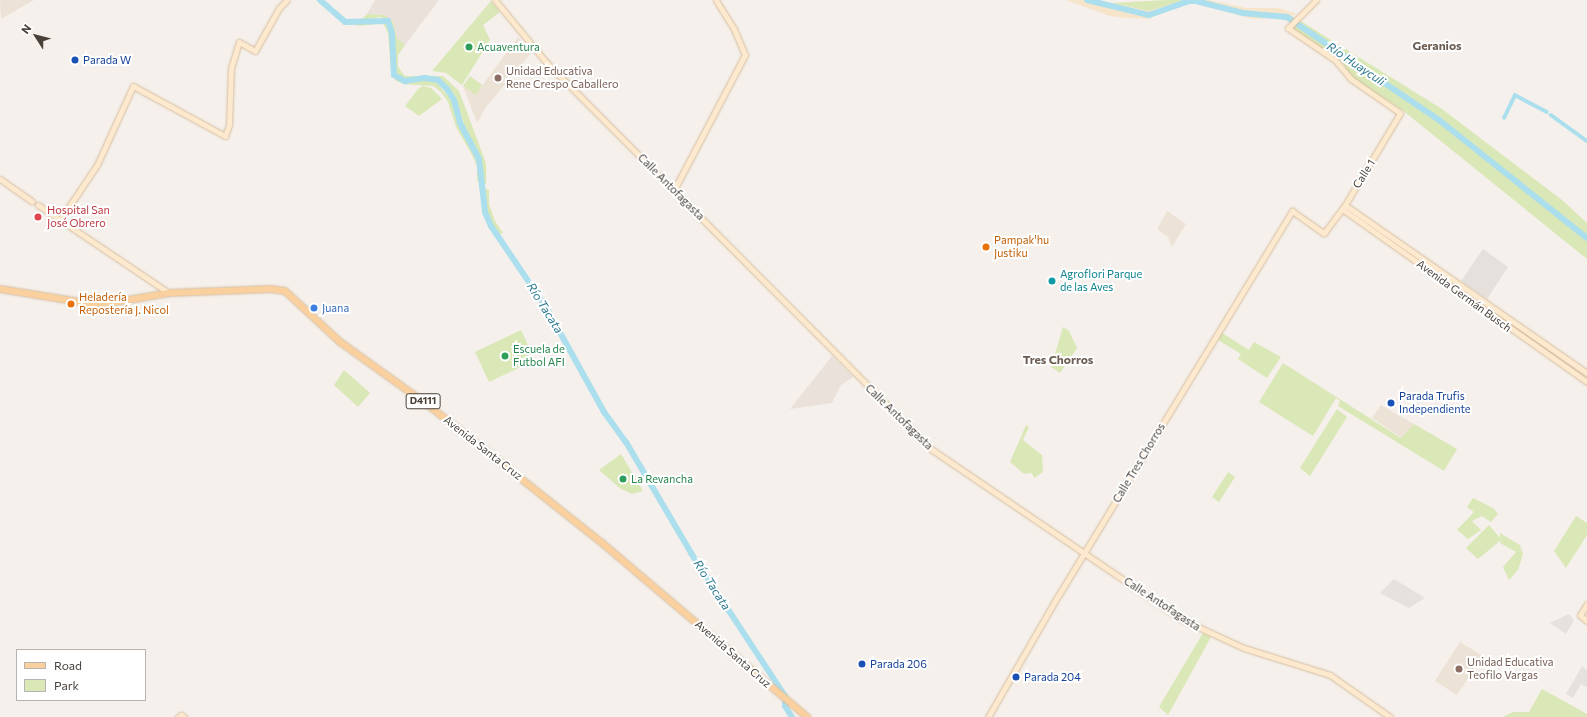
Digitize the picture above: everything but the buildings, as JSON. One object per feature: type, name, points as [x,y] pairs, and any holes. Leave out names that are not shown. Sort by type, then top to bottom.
[{"type":"main road","points":[[60,220],[98,165],[133,86],[225,136],[229,125],[231,68],[239,42],[254,51],[279,8],[287,0]]},
{"type":"main road","name":"Calle Antofagasta","points":[[495,0],[529,44],[931,449],[1202,630],[1283,662],[1330,675],[1390,717]]},
{"type":"main road","points":[[674,190],[745,55],[734,29],[716,0]]},
{"type":"main road","name":"Calle 1","points":[[1292,211],[1324,233],[1344,207],[1400,112],[1351,79],[1335,60],[1288,28],[1316,0]]},
{"type":"main road","points":[[0,179],[32,201]]},
{"type":"main road","points":[[38,205],[169,293]]},
{"type":"main road","name":"Avenida Germán Busch","points":[[1344,207],[1587,373]]},
{"type":"main road","name":"Avenida Germán Busch","points":[[1344,207],[1587,382]]},
{"type":"main road","name":"Calle Tres Chorros","points":[[988,717],[1085,552],[1292,211]]},
{"type":"main road","name":"Avenida Santa Cruz","points":[[0,289],[98,305],[169,293],[271,289],[290,294],[327,331],[448,420],[602,543],[807,717]]},
{"type":"main road","points":[[1587,604],[1580,615],[1587,621]]},
{"type":"main road","points":[[178,717],[181,715],[184,717]]},
{"type":"shaded area","points":[[0,0],[34,0],[1,19]]},
{"type":"shaded area","points":[[375,0],[439,0],[405,45],[397,38],[393,22],[385,15],[367,14]]},
{"type":"shaded area","name":"Unidad Educativa Rene Crespo Caballero","points":[[518,37],[531,53],[486,107],[477,123],[463,86],[476,94]]},
{"type":"shaded area","points":[[1167,211],[1186,224],[1172,247],[1168,237],[1157,229]]},
{"type":"shaded area","points":[[1483,249],[1508,267],[1487,299],[1461,281]]},
{"type":"shaded area","points":[[832,356],[853,377],[841,385],[832,403],[790,409]]},
{"type":"shaded area","points":[[1381,405],[1414,424],[1402,438],[1372,418]]},
{"type":"shaded area","points":[[1394,579],[1425,598],[1409,608],[1380,593]]},
{"type":"shaded area","points":[[1569,614],[1574,620],[1566,634],[1550,623]]},
{"type":"shaded area","name":"Unidad Educativa Teofilo Vargas","points":[[1460,642],[1483,656],[1457,695],[1435,681]]},
{"type":"shaded area","points":[[1582,666],[1587,670],[1587,687],[1581,684],[1573,698],[1566,694]]},
{"type":"green space","points":[[1183,0],[1149,11],[1112,3]]},
{"type":"green space","name":"Acuaventura","points":[[491,1],[500,12],[483,25],[490,40],[462,85],[446,73],[432,71]]},
{"type":"green space","points":[[367,14],[385,15],[393,22],[397,38],[405,45],[398,55],[398,67],[405,76],[443,76],[459,91],[486,163],[486,184],[483,184],[480,159],[467,134],[456,98],[449,88],[441,79],[425,77],[406,80],[398,76],[395,71],[393,34],[388,19],[379,17],[360,21]]},
{"type":"green space","points":[[1299,20],[1442,109],[1562,200],[1587,223],[1587,259],[1401,109],[1350,77],[1343,63],[1292,28]]},
{"type":"green space","points":[[379,21],[388,25],[392,46],[392,70],[396,78],[407,82],[423,80],[437,83],[452,101],[459,124],[477,159],[480,184],[477,180],[477,166],[456,127],[448,102],[441,92],[433,86],[403,84],[395,80],[391,73],[388,33],[383,23],[360,26],[346,23]]},
{"type":"green space","points":[[470,76],[482,85],[476,95],[463,86]]},
{"type":"green space","points":[[423,86],[431,88],[442,99],[419,116],[405,106],[418,89]]},
{"type":"green space","points":[[484,188],[489,190],[489,204],[495,221],[503,233],[500,234],[493,225],[486,210]]},
{"type":"green space","points":[[1063,327],[1069,331],[1077,348],[1060,373],[1051,367]]},
{"type":"green space","name":"Escuela de Futbol AFI","points":[[521,330],[535,360],[489,382],[475,352]]},
{"type":"green space","points":[[1222,333],[1249,350],[1254,342],[1281,357],[1267,378],[1238,359],[1241,354],[1218,340]]},
{"type":"green space","points":[[1283,363],[1401,438],[1414,424],[1457,449],[1444,471],[1338,406],[1340,401],[1336,398],[1313,436],[1259,402]]},
{"type":"green space","points":[[344,370],[370,393],[358,407],[334,385]]},
{"type":"green space","points":[[1337,409],[1347,417],[1310,476],[1300,468]]},
{"type":"green space","points":[[1026,425],[1029,427],[1023,440],[1042,455],[1043,472],[1034,478],[1032,473],[1024,474],[1010,462]]},
{"type":"green space","name":"La Revancha","points":[[621,454],[643,491],[632,494],[621,489],[599,470]]},
{"type":"green space","points":[[1228,472],[1235,477],[1219,502],[1212,497]]},
{"type":"green space","points":[[1473,498],[1493,508],[1498,514],[1491,522],[1482,516],[1472,521],[1481,530],[1468,539],[1457,530],[1474,512],[1467,507]]},
{"type":"green space","points":[[1576,516],[1587,523],[1587,535],[1566,568],[1554,551]]},
{"type":"green space","points":[[1489,525],[1500,538],[1500,533],[1520,545],[1523,554],[1518,570],[1509,580],[1503,567],[1516,552],[1500,543],[1501,540],[1478,559],[1466,548]]},
{"type":"green space","points":[[1203,633],[1211,637],[1168,715],[1159,707]]},
{"type":"green space","points":[[1542,689],[1587,714],[1587,717],[1503,717],[1513,712],[1529,712]]},
{"type":"sand","points":[[1066,0],[1097,0],[1149,11],[1183,0],[1208,0],[1247,8],[1279,8],[1295,13],[1289,22],[1279,18],[1253,19],[1194,3],[1183,4],[1148,19],[1126,18],[1110,16]]},
{"type":"waterway","name":"Río Tacata","points":[[320,0],[345,22],[388,21],[392,33],[394,75],[405,81],[425,78],[438,80],[447,89],[454,100],[460,123],[479,159],[485,212],[491,226],[547,309],[604,412],[626,442],[691,553],[785,696],[785,706],[792,717]]},
{"type":"waterway","name":"Río Huayculi","points":[[1087,0],[1149,15],[1189,1],[1196,1],[1243,13],[1287,17],[1439,120],[1587,238]]},
{"type":"waterway","points":[[1504,118],[1515,95],[1547,112]]},
{"type":"waterway","points":[[1551,115],[1587,141]]},
{"type":"place","name":"Acuaventura","points":[[469,47]]},
{"type":"place","name":"Parada W","points":[[75,60]]},
{"type":"place","name":"Unidad Educativa Rene Crespo Caballero","points":[[498,78]]},
{"type":"place","name":"Hospital San José Obrero","points":[[38,217]]},
{"type":"place","name":"Pampak'hu Justiku","points":[[986,247]]},
{"type":"place","name":"Agroflori Parque de las Aves","points":[[1052,281]]},
{"type":"place","name":"Heladería Repostería J. Nicol","points":[[71,304]]},
{"type":"place","name":"Juana","points":[[314,308]]},
{"type":"place","name":"Escuela de Futbol AFI","points":[[505,356]]},
{"type":"place","name":"Parada Trufis Independiente","points":[[1391,403]]},
{"type":"place","name":"La Revancha","points":[[623,479]]},
{"type":"place","name":"Parada 206","points":[[862,664]]},
{"type":"place","name":"Unidad Educativa Teofilo Vargas","points":[[1459,669]]},
{"type":"place","name":"Parada 204","points":[[1016,677]]},
{"type":"district","name":"Geranios","points":[[1437,46]]},
{"type":"district","name":"Tres Chorros","points":[[1058,360]]}]
